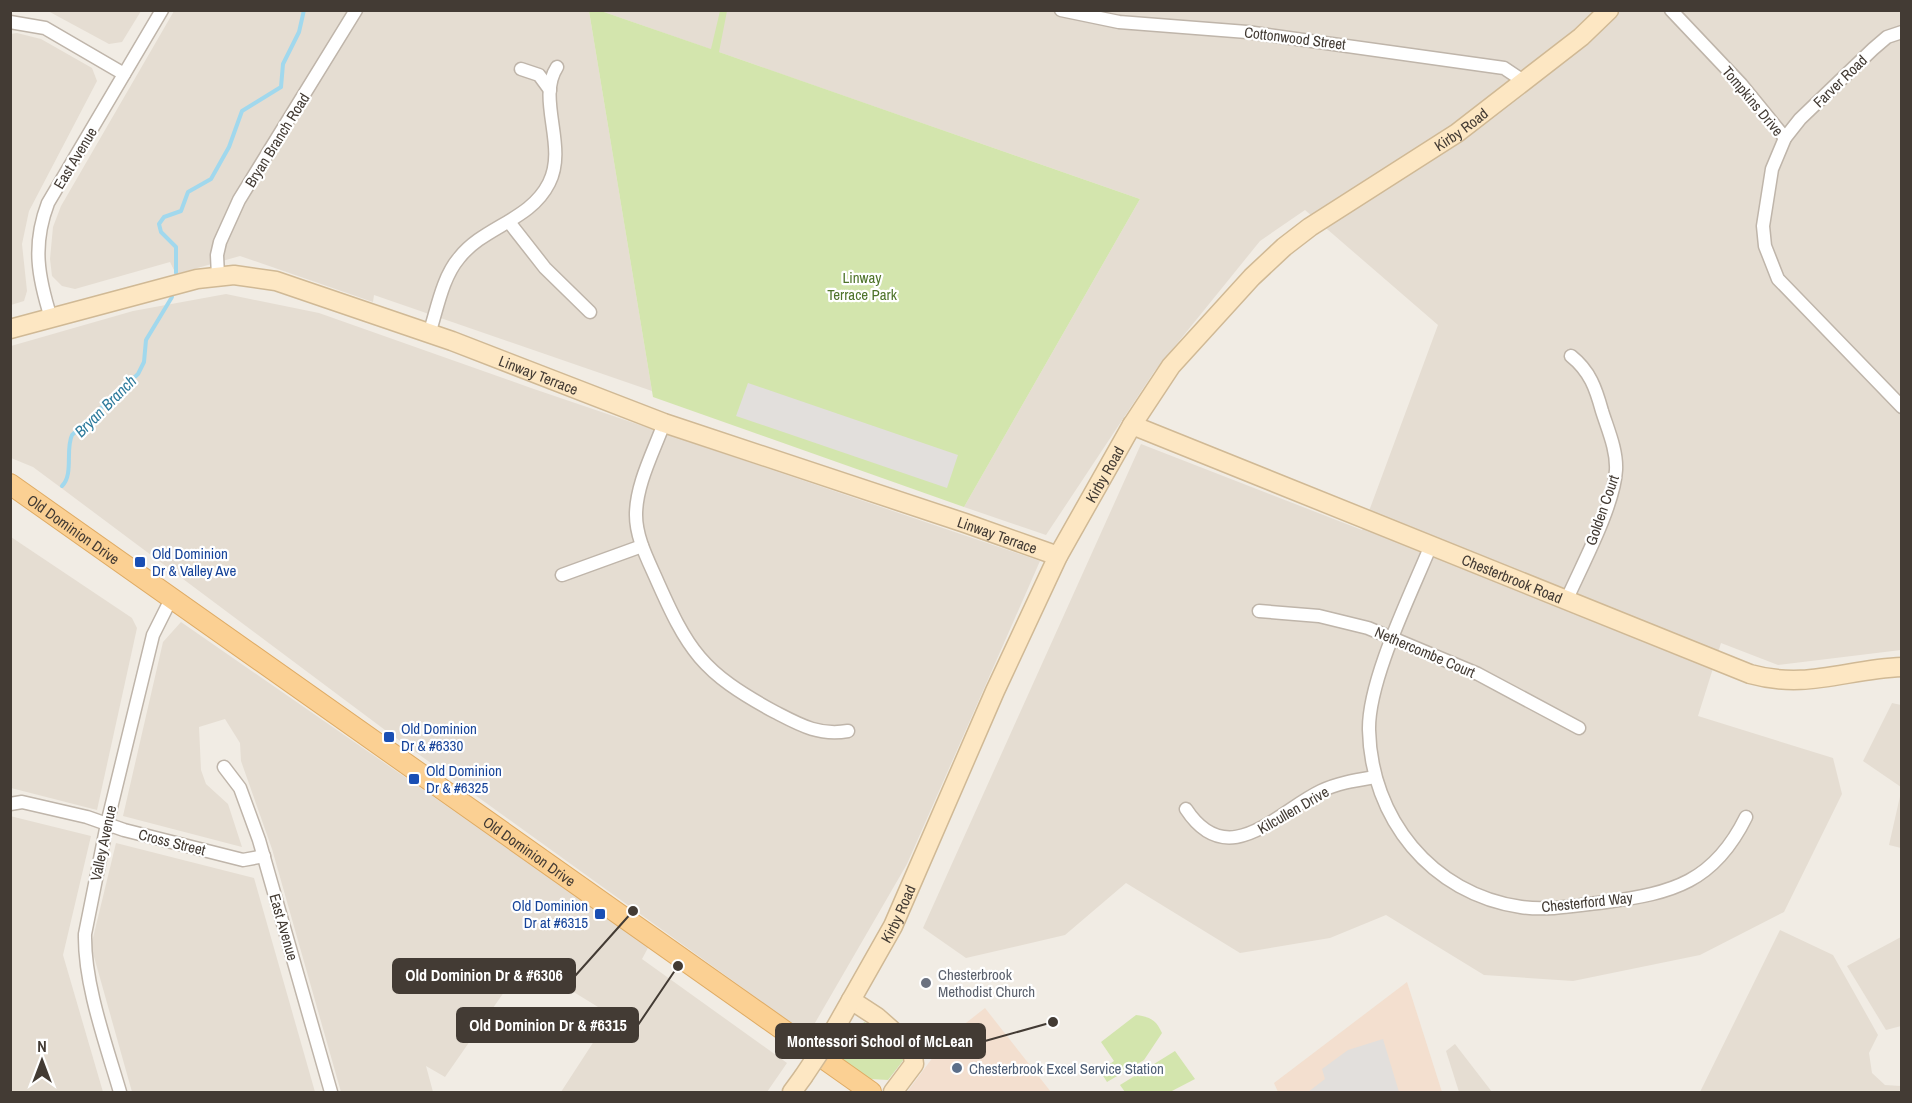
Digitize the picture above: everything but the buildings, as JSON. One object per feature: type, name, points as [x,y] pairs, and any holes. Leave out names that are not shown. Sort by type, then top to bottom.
[{"type":"main road","name":"Old Dominion Drive","points":[[10,484],[871,1092]]},
{"type":"street","name":"East Avenue","points":[[51,318],[39,279],[36,259],[41,221],[48,203],[162,10]]},
{"type":"street","name":"Bryan Branch Road","points":[[218,276],[217,255],[220,242],[239,200],[356,10]]},
{"type":"street","name":"Cottonwood Street","points":[[1061,10],[1119,22],[1246,32],[1504,68],[1525,82]]},
{"type":"street","name":"Kirby Road","points":[[792,1092],[833,1032],[893,926],[995,691],[1058,556],[1132,425],[1171,366],[1252,277],[1284,247],[1310,227],[1457,132],[1525,82],[1581,37],[1609,10]]},
{"type":"street","name":"Tompkins Drive","points":[[1671,10],[1741,84],[1785,138],[1772,169],[1765,204],[1765,246],[1770,262],[1790,294],[1902,407]]},
{"type":"street","points":[[10,22],[45,28],[124,74]]},
{"type":"street","name":"Farver Road","points":[[1785,138],[1800,119],[1887,37],[1902,32]]},
{"type":"street","points":[[429,334],[450,272],[458,258],[469,248],[532,206],[542,195],[555,166],[557,150],[550,91],[552,74],[557,67]]},
{"type":"street","points":[[521,69],[539,75],[550,91]]},
{"type":"street","points":[[509,222],[545,267],[590,312]]},
{"type":"street","name":"Linway Terrace","points":[[10,329],[218,276],[257,277],[276,281],[429,334],[664,423],[966,523],[1058,556]]},
{"type":"street","name":"Golden Court","points":[[1567,599],[1599,526],[1614,483],[1616,469],[1615,454],[1595,384],[1588,372],[1571,357]]},
{"type":"street","points":[[664,423],[638,499],[638,530],[642,546],[675,623],[705,666],[740,693],[808,729],[822,732],[848,731]]},
{"type":"street","name":"Chesterbrook Road","points":[[1132,425],[1750,674],[1769,679],[1808,681],[1902,667]]},
{"type":"street","name":"Chesterford Way","points":[[1431,545],[1394,638],[1371,705],[1370,755],[1375,777],[1390,817],[1425,861],[1457,885],[1475,894],[1521,907],[1554,909],[1668,891],[1690,881],[1715,861],[1730,844],[1746,817]]},
{"type":"street","points":[[562,575],[642,546]]},
{"type":"street","name":"Valley Avenue","points":[[120,1092],[84,951],[84,934],[107,824],[153,634],[172,597]]},
{"type":"street","name":"Nethercombe Court","points":[[1259,611],[1319,616],[1346,621],[1394,638],[1478,674],[1579,728]]},
{"type":"street","name":"East Avenue","points":[[224,766],[240,788],[264,856],[331,1092]]},
{"type":"street","name":"Kilcullen Drive","points":[[1186,808],[1200,827],[1211,833],[1234,837],[1269,826],[1323,790],[1375,777]]},
{"type":"street","name":"Cross Street","points":[[10,804],[22,802],[243,860],[264,856]]},
{"type":"street","points":[[851,1000],[877,1017],[912,1048],[914,1064],[893,1092]]},
{"type":"shaded area","points":[[141,10],[122,42],[109,44],[48,11]]},
{"type":"shaded area","points":[[174,11],[589,11],[652,391],[374,295],[373,302],[240,256],[176,274],[170,262],[75,289],[62,286],[52,276],[50,259],[53,227],[61,206]]},
{"type":"shaded area","points":[[601,11],[1901,11],[1901,650],[1778,665],[1721,643],[1698,716],[1833,758],[1842,794],[1784,912],[1700,955],[1573,981],[1484,975],[1386,915],[1330,938],[1240,953],[1126,883],[1065,935],[966,958],[923,928],[1141,444],[1362,530],[1438,325],[1305,210],[1260,241],[1154,372],[1046,535],[964,507],[1140,199]]},
{"type":"shaded area","points":[[17,33],[41,39],[92,68],[97,81],[29,211],[22,244],[27,291],[24,301],[11,305],[10,34]]},
{"type":"shaded area","points":[[226,294],[319,313],[531,388],[1040,561],[907,864],[808,1035],[385,730],[33,467],[11,458],[11,346],[133,311]]},
{"type":"shaded area","points":[[748,383],[958,455],[947,488],[736,416]]},
{"type":"shaded area","points":[[11,537],[132,618],[137,628],[97,810],[11,788]]},
{"type":"shaded area","points":[[181,622],[649,946],[642,959],[787,1063],[767,1092],[561,1092],[611,1015],[525,962],[445,1077],[426,1066],[433,1092],[341,1092],[272,849],[241,761],[240,743],[225,719],[199,727],[201,770],[206,784],[228,804],[242,847],[123,816],[163,642]]},
{"type":"shaded area","points":[[1892,703],[1901,705],[1901,787],[1863,761]]},
{"type":"shaded area","points":[[1901,792],[1901,848],[1889,845]]},
{"type":"shaded area","points":[[10,816],[91,836],[63,955],[103,1092],[11,1092]]},
{"type":"shaded area","points":[[116,843],[254,878],[315,1092],[132,1092],[91,946]]},
{"type":"shaded area","points":[[1780,930],[1833,955],[1878,1035],[1869,1053],[1872,1073],[1885,1085],[1901,1086],[1901,1092],[1700,1092]]},
{"type":"shaded area","points":[[1901,937],[1901,1026],[1886,1030],[1847,966]]},
{"type":"shaded area","points":[[1407,982],[1442,1092],[1278,1092],[1274,1083]]},
{"type":"shaded area","points":[[985,1008],[1051,1092],[907,1092],[948,1037]]},
{"type":"shaded area","points":[[1383,1039],[1399,1092],[1308,1092],[1325,1079],[1322,1069],[1348,1050]]},
{"type":"shaded area","points":[[1455,1044],[1492,1092],[1459,1092],[1446,1051]]},
{"type":"green space","name":"Linway Terrace Park","points":[[589,11],[601,11],[711,49],[720,11],[727,11],[719,52],[1140,199],[964,507],[653,397]]},
{"type":"green space","points":[[1136,1015],[1152,1020],[1162,1033],[1144,1060],[1107,1082],[1100,1071],[1114,1061],[1101,1042]]},
{"type":"green space","points":[[864,1022],[889,1036],[899,1046],[905,1058],[888,1080],[870,1079],[832,1055],[846,1034],[861,1028]]},
{"type":"green space","points":[[1175,1051],[1195,1079],[1170,1092],[1125,1092],[1120,1085]]},
{"type":"waterway","name":"Bryan Branch","points":[[176,273],[176,247],[161,232],[159,224],[164,217],[181,211],[188,192],[211,179],[229,147],[242,111],[281,87],[283,64],[299,32],[304,10]]},
{"type":"waterway","name":"Bryan Branch","points":[[62,486],[68,475],[72,435],[138,374],[144,362],[146,340],[172,297]]},
{"type":"place","name":"Old Dominion Dr & Valley Ave","points":[[140,562]]},
{"type":"place","name":"Old Dominion Dr & #6330","points":[[389,737]]},
{"type":"place","name":"Old Dominion Dr & #6325","points":[[414,779]]},
{"type":"place","name":"Old Dominion Dr & #6306","points":[[633,911]]},
{"type":"place","name":"Old Dominion Dr at #6315","points":[[600,914]]},
{"type":"place","name":"Old Dominion Dr & #6315","points":[[678,966]]},
{"type":"place","name":"Chesterbrook Methodist Church","points":[[926,983]]},
{"type":"place","name":"Montessori School of McLean","points":[[1053,1022]]},
{"type":"place","name":"Chesterbrook Excel Service Station","points":[[957,1068]]}]
